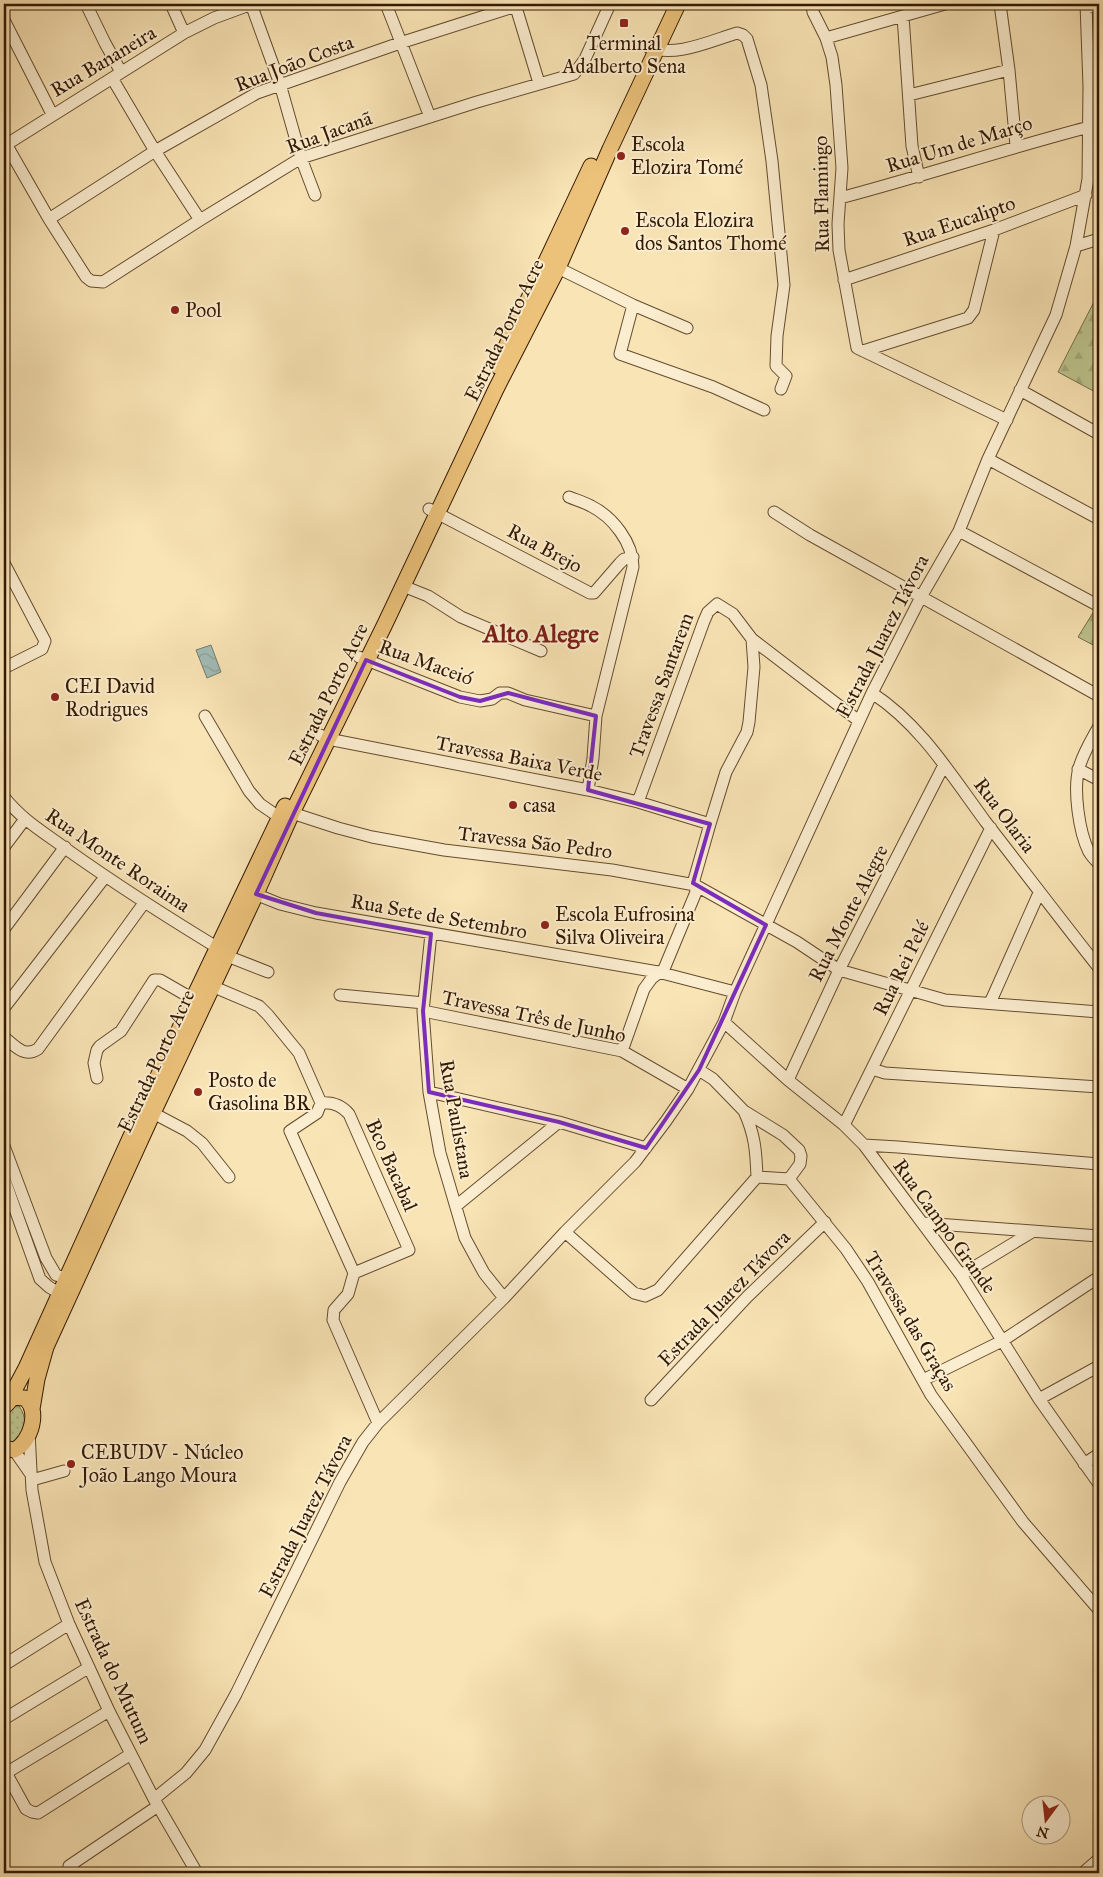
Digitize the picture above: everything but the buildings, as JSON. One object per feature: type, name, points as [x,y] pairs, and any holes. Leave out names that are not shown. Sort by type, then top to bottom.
[{"type":"main road","name":"Estrada Porto Acre","points":[[363,659],[402,586],[433,511],[558,268],[652,48],[667,4]]},
{"type":"main road","name":"Estrada Porto Acre","points":[[29,1432],[32,1423],[32,1409],[37,1379],[46,1347],[153,1113],[207,984],[286,815],[433,511],[606,131],[678,4]]},
{"type":"main road","name":"Estrada Porto Acre","points":[[6,1404],[26,1368],[193,999],[207,984]]},
{"type":"main road","points":[[6,1404],[13,1397],[24,1398],[28,1400],[32,1409]]},
{"type":"main road","points":[[8,1451],[23,1444],[29,1432]]},
{"type":"street","points":[[86,4],[105,43],[117,75],[155,151],[200,220]]},
{"type":"street","points":[[171,4],[184,33]]},
{"type":"street","points":[[252,4],[280,84],[301,158],[315,195]]},
{"type":"street","name":"Rua Bananeira","points":[[5,145],[184,33],[214,18],[252,4]]},
{"type":"street","points":[[386,4],[430,117]]},
{"type":"street","name":"Rua Jacanã","points":[[49,219],[86,277],[91,281],[103,282],[301,158],[574,74],[585,59],[610,4]]},
{"type":"street","name":"Rua Flamingo","points":[[812,4],[813,12],[826,38],[832,57],[836,85],[842,168],[839,250],[860,350]]},
{"type":"street","points":[[826,38],[945,4]]},
{"type":"street","points":[[1000,4],[1009,70],[1016,146]]},
{"type":"street","points":[[1086,6],[1099,4]]},
{"type":"street","points":[[516,5],[539,84]]},
{"type":"street","name":"Rua João Costa","points":[[49,219],[155,151],[257,93],[516,5]]},
{"type":"street","name":"Estrada Juarez Távora","points":[[69,1866],[156,1802],[186,1773],[205,1750],[236,1694],[340,1482],[363,1442],[378,1423],[504,1298],[565,1232],[635,1162],[688,1089],[699,1070],[724,1022],[735,992],[872,693],[921,597],[959,531],[988,459],[1056,315],[1076,246],[1086,194],[1094,177],[1089,127],[1094,85],[1086,6]]},
{"type":"street","points":[[903,16],[912,146],[919,177]]},
{"type":"street","points":[[4,20],[52,114]]},
{"type":"street","points":[[652,48],[674,52],[737,33],[743,34],[747,39],[761,85],[772,161],[784,284],[778,326],[776,366],[786,376],[781,389]]},
{"type":"street","points":[[909,95],[1009,70]]},
{"type":"street","name":"Rua Um de Março","points":[[840,198],[919,177],[1016,146],[1089,127]]},
{"type":"street","points":[[5,145],[49,219]]},
{"type":"street","name":"Rua Eucalipto","points":[[844,280],[994,230],[1086,194]]},
{"type":"street","points":[[860,350],[968,318],[974,310],[994,230]]},
{"type":"street","points":[[1076,246],[1099,239]]},
{"type":"street","points":[[558,268],[633,306],[687,328]]},
{"type":"street","points":[[633,306],[620,354],[713,387],[764,410]]},
{"type":"street","points":[[860,350],[1007,420]]},
{"type":"street","points":[[1020,390],[1099,434]]},
{"type":"street","points":[[988,459],[1099,519]]},
{"type":"street","points":[[569,497],[591,506],[603,514],[624,538],[634,557],[596,716],[593,758],[588,790]]},
{"type":"street","name":"Rua Brejo","points":[[433,511],[590,593],[594,593],[600,588],[620,562],[634,557]]},
{"type":"street","points":[[774,512],[921,597],[1099,696]]},
{"type":"street","points":[[959,531],[1099,606]]},
{"type":"street","points":[[4,563],[44,638],[42,649],[4,668]]},
{"type":"street","points":[[402,586],[428,596],[461,617],[541,651]]},
{"type":"street","name":"Travessa Santarem","points":[[638,802],[708,612],[717,604],[733,614],[752,639]]},
{"type":"street","points":[[752,639],[859,721]]},
{"type":"street","points":[[622,1051],[644,989],[658,972],[664,969],[696,892],[694,880],[726,772],[747,732],[754,667],[752,639]]},
{"type":"street","name":"Rua Maceió","points":[[363,659],[460,697],[480,701],[492,699],[500,693],[508,693],[525,700],[596,716]]},
{"type":"street","name":"Rua Olaria","points":[[872,693],[898,711],[913,726],[1039,893],[1099,968]]},
{"type":"street","name":"Travessa São Pedro","points":[[204,716],[249,791],[260,804],[286,815],[372,837],[444,850],[612,870],[695,885],[797,942],[840,970],[912,989],[945,1000],[1099,1012]]},
{"type":"street","points":[[1099,726],[1078,769],[1076,786],[1082,834],[1090,854],[1099,864]]},
{"type":"street","name":"Travessa Baixa Verde","points":[[324,737],[588,790],[638,802],[710,824]]},
{"type":"street","name":"Rua Monte Alegre","points":[[788,1080],[840,970],[944,765]]},
{"type":"street","points":[[1078,769],[1099,780]]},
{"type":"street","name":"Rua Monte Roraima","points":[[4,798],[21,817],[144,903],[222,952],[268,972]]},
{"type":"street","points":[[4,804],[21,817],[4,847]]},
{"type":"street","name":"Rua Rei Pelé","points":[[844,1125],[990,828]]},
{"type":"street","points":[[4,929],[65,847]]},
{"type":"street","points":[[4,1008],[106,877]]},
{"type":"street","name":"Rua Sete de Setembro","points":[[251,892],[280,904],[316,913],[658,972],[735,992]]},
{"type":"street","points":[[990,1003],[1039,893]]},
{"type":"street","points":[[4,1037],[22,1053],[32,1053],[38,1049],[144,903]]},
{"type":"street","name":"Rua Paulistana","points":[[432,934],[423,1007],[429,1092],[440,1153],[459,1222],[473,1255],[484,1273],[504,1298]]},
{"type":"street","points":[[97,1078],[94,1063],[100,1046],[121,1031],[154,980],[160,980],[193,999]]},
{"type":"street","points":[[207,984],[259,1006],[268,1015],[299,1053],[322,1103],[317,1114],[290,1131],[354,1273],[348,1294],[336,1307],[333,1320],[378,1423]]},
{"type":"street","name":"Travessa Três de Junho","points":[[340,995],[423,1007],[622,1051],[688,1089]]},
{"type":"street","name":"Rua Campo Grande","points":[[724,1022],[788,1080],[844,1125],[864,1145],[961,1275],[1039,1399],[1099,1484]]},
{"type":"street","points":[[872,1069],[885,1073],[1099,1087]]},
{"type":"street","points":[[699,1070],[713,1079],[744,1111],[783,1135],[799,1150],[801,1156],[800,1164],[789,1179],[757,1177]]},
{"type":"street","points":[[429,1092],[559,1122],[646,1148]]},
{"type":"street","name":"Bco Bacabal","points":[[322,1103],[329,1102],[349,1114],[409,1250],[354,1273]]},
{"type":"street","points":[[565,1232],[634,1293],[640,1296],[649,1295],[658,1290],[757,1177],[757,1149],[752,1128],[744,1111]]},
{"type":"street","points":[[153,1113],[187,1131],[202,1143],[228,1178]]},
{"type":"street","points":[[456,1206],[559,1122]]},
{"type":"street","points":[[864,1145],[1099,1164]]},
{"type":"street","points":[[4,1146],[46,1258],[56,1275],[66,1278]]},
{"type":"street","points":[[4,1178],[40,1279],[48,1287],[59,1293]]},
{"type":"street","name":"Travessa das Graças","points":[[789,1179],[846,1249],[868,1282],[931,1395],[1023,1522],[1099,1610]]},
{"type":"street","name":"Estrada Juarez Távora","points":[[651,1400],[747,1297],[825,1222]]},
{"type":"street","points":[[923,1223],[1099,1236]]},
{"type":"street","points":[[1099,1229],[1099,1244]]},
{"type":"street","points":[[961,1275],[1032,1232]]},
{"type":"street","points":[[923,1380],[1002,1342],[1099,1277]]},
{"type":"street","points":[[1039,1399],[1099,1366]]},
{"type":"street","name":"Estrada do Mutum","points":[[29,1432],[31,1476],[45,1562],[69,1624],[109,1711],[156,1802],[197,1873]]},
{"type":"street","name":"Estrada do Mutum","points":[[8,1451],[31,1476]]},
{"type":"street","points":[[1084,1464],[1099,1454]]},
{"type":"street","points":[[31,1476],[64,1472]]},
{"type":"street","points":[[4,1665],[69,1624]]},
{"type":"street","points":[[4,1719],[88,1668]]},
{"type":"street","points":[[109,1711],[5,1771],[26,1809],[38,1813],[131,1754]]},
{"type":"street","points":[[1083,1873],[1099,1859]]},
{"type":"highlighted area","points":[[366,660],[460,697],[480,701],[508,693],[596,716],[588,790],[710,824],[693,883],[766,925],[699,1070],[646,1148],[559,1122],[429,1092],[423,1011],[431,934],[316,913],[256,894]]},
{"type":"green space","points":[[1099,292],[1099,394],[1058,372]]},
{"type":"green space","points":[[1094,611],[1099,614],[1099,643],[1093,645],[1078,637]]},
{"type":"green space","points":[[14,1406],[19,1406],[22,1410],[24,1426],[21,1438],[9,1444],[4,1435],[4,1424],[7,1414]]},
{"type":"water","points":[[211,645],[221,672],[207,678],[196,650]]},
{"type":"place","name":"Terminal Adalberto Sena","points":[[624,23]]},
{"type":"place","name":"Escola Elozira Tomé","points":[[621,156]]},
{"type":"place","name":"Escola Elozira dos Santos Thomé","points":[[625,231]]},
{"type":"place","name":"Pool","points":[[175,310]]},
{"type":"place","name":"CEI David Rodrigues","points":[[55,697]]},
{"type":"place","name":"casa","points":[[513,805]]},
{"type":"place","name":"Escola Eufrosina Silva Oliveira","points":[[545,925]]},
{"type":"place","name":"Posto de Gasolina BR","points":[[198,1092]]},
{"type":"place","name":"CEBUDV - Núcleo João Lango Moura","points":[[71,1464]]},
{"type":"district","name":"Alto Alegre","points":[[541,633]]}]
